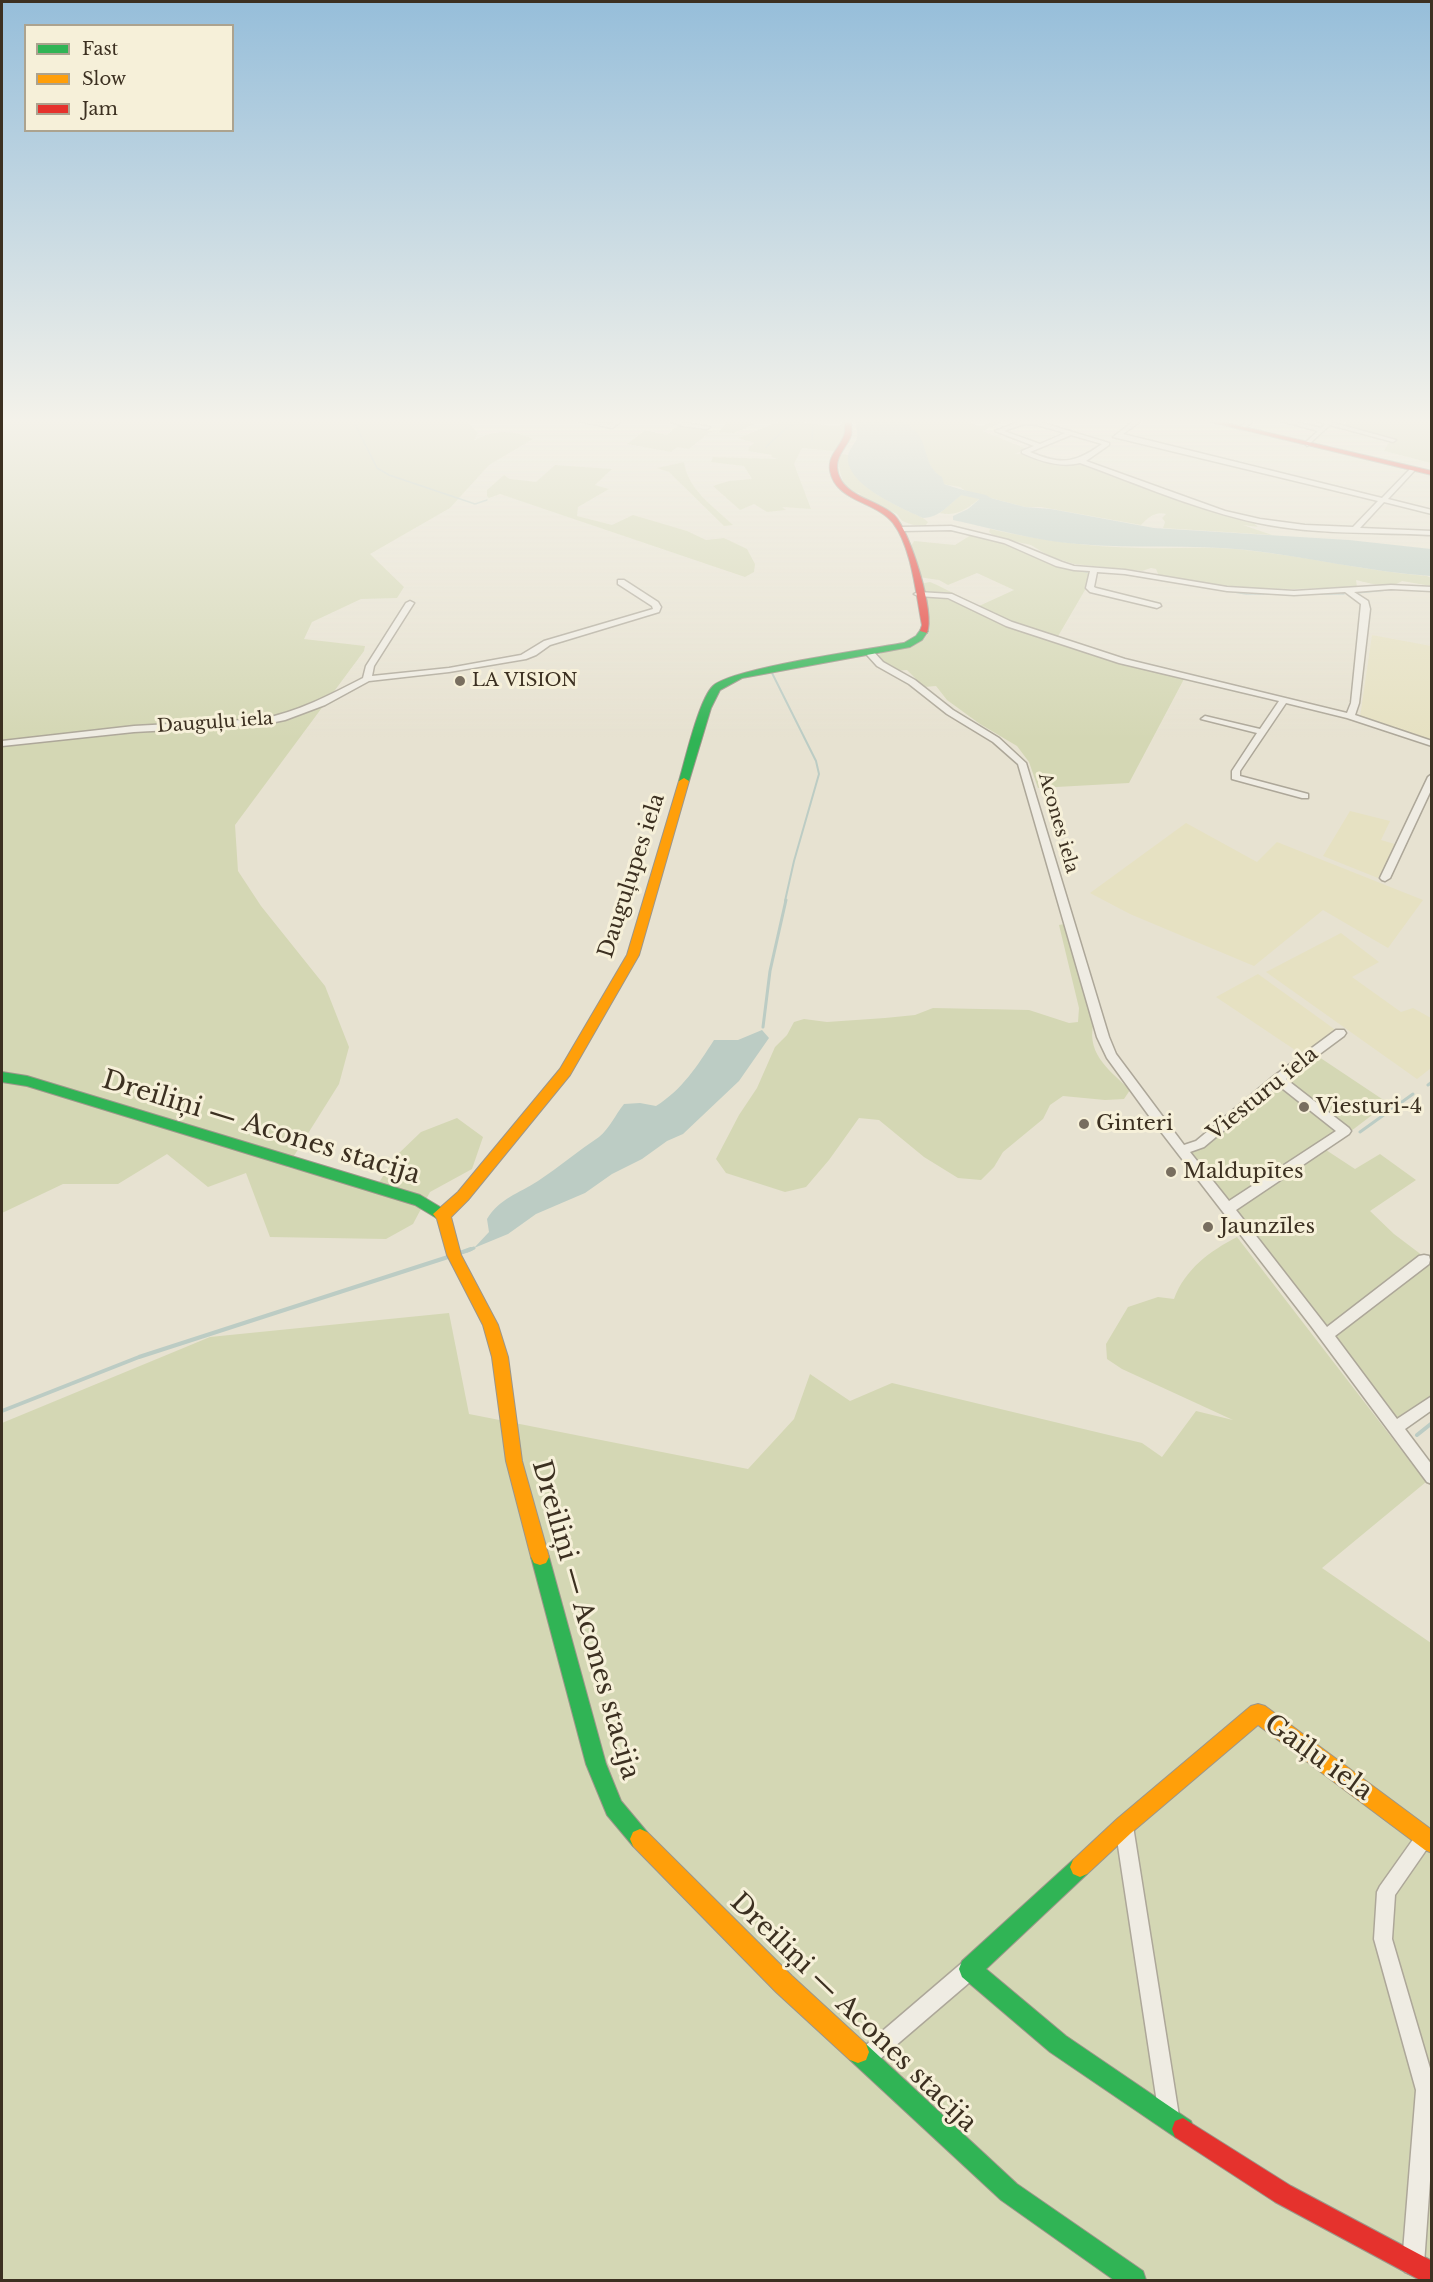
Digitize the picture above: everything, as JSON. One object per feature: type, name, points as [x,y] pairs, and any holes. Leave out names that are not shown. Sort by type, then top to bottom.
[{"type":"street","points":[[870,653],[907,645],[921,637],[926,625],[900,526]]},
{"type":"street","points":[[1296,526],[1431,533]]},
{"type":"street","points":[[1355,530],[1358,526]]},
{"type":"street","points":[[902,529],[941,527],[962,530],[1006,542],[1059,564],[1248,591],[1294,592],[1391,587],[1431,589]]},
{"type":"street","points":[[1094,569],[1090,588],[1093,590],[1157,606]]},
{"type":"street","name":"Dauguļu iela","points":[[2,744],[198,724],[261,722],[282,718],[332,699],[367,679],[427,673],[508,660],[533,653],[547,643],[656,610],[655,604],[621,582]]},
{"type":"street","points":[[1347,590],[1365,603],[1366,609],[1362,621],[1364,632],[1355,703],[1350,716]]},
{"type":"street","points":[[918,594],[949,596],[1009,624],[1122,660],[1350,716],[1431,744]]},
{"type":"street","points":[[367,679],[370,666],[410,603]]},
{"type":"street","name":"Acones iela","points":[[870,653],[886,669],[912,682],[950,712],[996,740],[1022,763],[1111,1055],[1431,1477]]},
{"type":"street","name":"Dauguļupes iela","points":[[443,1216],[463,1196],[565,1072],[633,955],[706,708],[716,688],[725,682],[753,672],[870,653]]},
{"type":"street","points":[[1283,701],[1236,771],[1235,777],[1305,796]]},
{"type":"street","points":[[1205,719],[1262,732]]},
{"type":"street","points":[[1385,878],[1431,777]]},
{"type":"street","name":"Viesturu iela","points":[[1182,1150],[1200,1144],[1278,1079],[1340,1033]]},
{"type":"street","name":"Dreiliņi — Acones stacija","points":[[2,1077],[27,1081],[284,1158],[420,1201],[443,1216],[454,1255],[490,1325],[500,1357],[514,1461],[596,1764],[615,1808],[644,1843],[784,1984],[1009,2192],[1134,2280]]},
{"type":"street","points":[[1227,1209],[1345,1131],[1278,1079]]},
{"type":"street","points":[[1325,1336],[1424,1260]]},
{"type":"street","points":[[1395,1428],[1431,1402]]},
{"type":"street","name":"Gaiļu iela","points":[[866,2058],[970,1969],[1124,1826],[1258,1713],[1428,1840]]},
{"type":"street","points":[[1124,1826],[1170,2121]]},
{"type":"street","points":[[1413,2265],[1426,2090],[1383,1939],[1386,1893],[1428,1840]]},
{"type":"street","points":[[970,1969],[1058,2044],[1170,2121],[1283,2194],[1431,2274]]},
{"type":"shaded area","points":[[983,526],[1146,526],[1349,540],[1431,549],[1431,576],[1247,550],[1099,545],[1031,537]]},
{"type":"shaded area","points":[[1372,635],[1431,646],[1431,742],[1360,717]]},
{"type":"shaded area","points":[[1350,811],[1390,821],[1381,840],[1398,845],[1378,878],[1323,856]]},
{"type":"shaded area","points":[[1186,823],[1257,862],[1277,842],[1423,900],[1388,948],[1323,910],[1254,966],[1130,914],[1090,893]]},
{"type":"shaded area","points":[[1341,933],[1379,962],[1352,977],[1401,1012],[1413,1008],[1431,1018],[1431,1068],[1417,1079],[1266,972]]},
{"type":"shaded area","points":[[1258,974],[1337,1031],[1304,1056],[1216,997]]},
{"type":"shaded area","points":[[762,1030],[769,1038],[739,1081],[683,1134],[612,1174],[585,1193],[536,1214],[508,1234],[474,1248],[489,1232],[487,1219],[498,1206],[538,1181],[599,1137],[624,1104],[640,1103],[656,1106],[682,1085],[714,1040],[738,1040]]},
{"type":"green space","points":[[2,526],[418,526],[370,554],[404,587],[397,598],[361,599],[312,622],[304,639],[365,646],[364,651],[235,825],[238,871],[261,906],[325,986],[349,1047],[339,1084],[287,1167],[374,1190],[397,1155],[421,1132],[457,1118],[483,1137],[472,1169],[430,1192],[413,1224],[386,1239],[270,1237],[246,1173],[208,1187],[167,1154],[118,1184],[63,1184],[2,1213]]},
{"type":"green space","points":[[596,526],[672,526],[706,540],[724,538],[747,549],[755,564],[754,572],[745,577]]},
{"type":"green space","points":[[1247,526],[1272,535],[1163,528]]},
{"type":"green space","points":[[990,529],[1046,540],[1102,546],[1245,550],[1427,576],[1431,578],[1431,586],[1402,581],[1392,585],[1379,585],[1356,580],[1357,587],[1234,588],[1159,576],[1156,569],[1151,568],[1142,571],[1074,564],[1049,556],[1031,545],[995,537],[989,532]]},
{"type":"green space","points":[[971,535],[1003,542],[1090,572],[1092,578],[1057,638],[1005,621],[949,594],[922,591],[920,584],[930,582],[979,606],[1014,590],[977,573],[948,585],[939,580],[918,577],[910,548],[914,541],[955,545]]},
{"type":"green space","points":[[929,596],[958,603],[992,620],[1047,639],[1184,679],[1129,783],[1038,788],[1029,762],[1017,746],[980,724],[947,700],[936,686],[924,687],[907,670],[894,671],[880,659],[879,655],[883,652],[923,640],[927,635],[930,620],[924,598]]},
{"type":"green space","points":[[1069,923],[1095,1018],[1092,1030],[1095,1050],[1106,1067],[1130,1090],[1124,1099],[1105,1100],[1063,1096],[1050,1105],[1043,1119],[1003,1152],[994,1167],[981,1180],[958,1178],[924,1157],[879,1120],[859,1118],[806,1187],[785,1192],[726,1173],[716,1159],[739,1115],[757,1088],[775,1047],[787,1035],[794,1022],[804,1019],[827,1022],[915,1015],[933,1008],[1029,1010],[1069,1023],[1078,1022],[1079,1008],[1059,925]]},
{"type":"green space","points":[[1313,1053],[1388,1103],[1326,1150],[1355,1169],[1380,1154],[1416,1180],[1370,1211],[1394,1234],[1431,1262],[1431,1402],[1395,1428],[1182,1150],[1201,1144]]},
{"type":"green space","points":[[1237,1237],[1426,1482],[1322,1568],[1431,1643],[1431,2280],[2,2280],[2,1423],[210,1337],[449,1313],[469,1414],[748,1469],[794,1419],[810,1374],[850,1401],[892,1383],[1142,1443],[1162,1457],[1196,1411],[1233,1420],[1122,1369],[1107,1359],[1106,1344],[1128,1307],[1158,1297],[1174,1299],[1185,1279],[1200,1262],[1217,1248]]},
{"type":"waterway","points":[[946,530],[963,533]]},
{"type":"waterway","points":[[996,541],[1010,545]]},
{"type":"waterway","points":[[1060,567],[1087,572]]},
{"type":"waterway","points":[[1117,573],[1246,594],[1344,594]]},
{"type":"waterway","points":[[1357,593],[1397,589]]},
{"type":"waterway","points":[[1409,590],[1432,591]]},
{"type":"waterway","points":[[772,673],[816,761],[819,774],[785,901]]},
{"type":"waterway","points":[[763,1027],[770,971],[786,900]]},
{"type":"waterway","points":[[1428,1085],[1432,1082]]},
{"type":"waterway","points":[[1360,1132],[1413,1094]]},
{"type":"waterway","points":[[467,1251],[474,1248]]},
{"type":"waterway","points":[[460,1253],[471,1249]]},
{"type":"waterway","points":[[2,1411],[139,1357],[448,1257]]},
{"type":"waterway","points":[[1417,1435],[1432,1423]]},
{"type":"traffic: fast","points":[[684,781],[706,708],[716,688],[739,676],[907,645],[919,638],[924,631]]},
{"type":"traffic: fast","points":[[2,1077],[27,1081],[420,1201],[440,1214]]},
{"type":"traffic: fast","points":[[540,1557],[596,1764],[614,1808],[640,1839]]},
{"type":"traffic: fast","points":[[1080,1867],[970,1969],[1058,2044],[1183,2129]]},
{"type":"traffic: fast","points":[[858,2052],[1009,2192],[1134,2280]]},
{"type":"traffic: slow","points":[[443,1216],[463,1196],[565,1072],[633,955],[684,781]]},
{"type":"traffic: slow","points":[[440,1214],[443,1216],[454,1255],[490,1325],[500,1357],[514,1461],[540,1557]]},
{"type":"traffic: slow","points":[[1080,1867],[1124,1826],[1258,1713],[1432,1843]]},
{"type":"traffic: slow","points":[[640,1839],[784,1984],[858,2052]]},
{"type":"traffic: jam","points":[[899,526],[906,540],[914,569],[926,625],[924,631]]},
{"type":"traffic: jam","points":[[1183,2129],[1283,2194],[1432,2274]]},
{"type":"place","name":"LA VISION","points":[[460,681]]},
{"type":"place","name":"Viesturi-4","points":[[1304,1107]]},
{"type":"place","name":"Ginteri","points":[[1084,1124]]},
{"type":"place","name":"Maldupītes","points":[[1171,1172]]},
{"type":"place","name":"Jaunzīles","points":[[1208,1227]]}]
